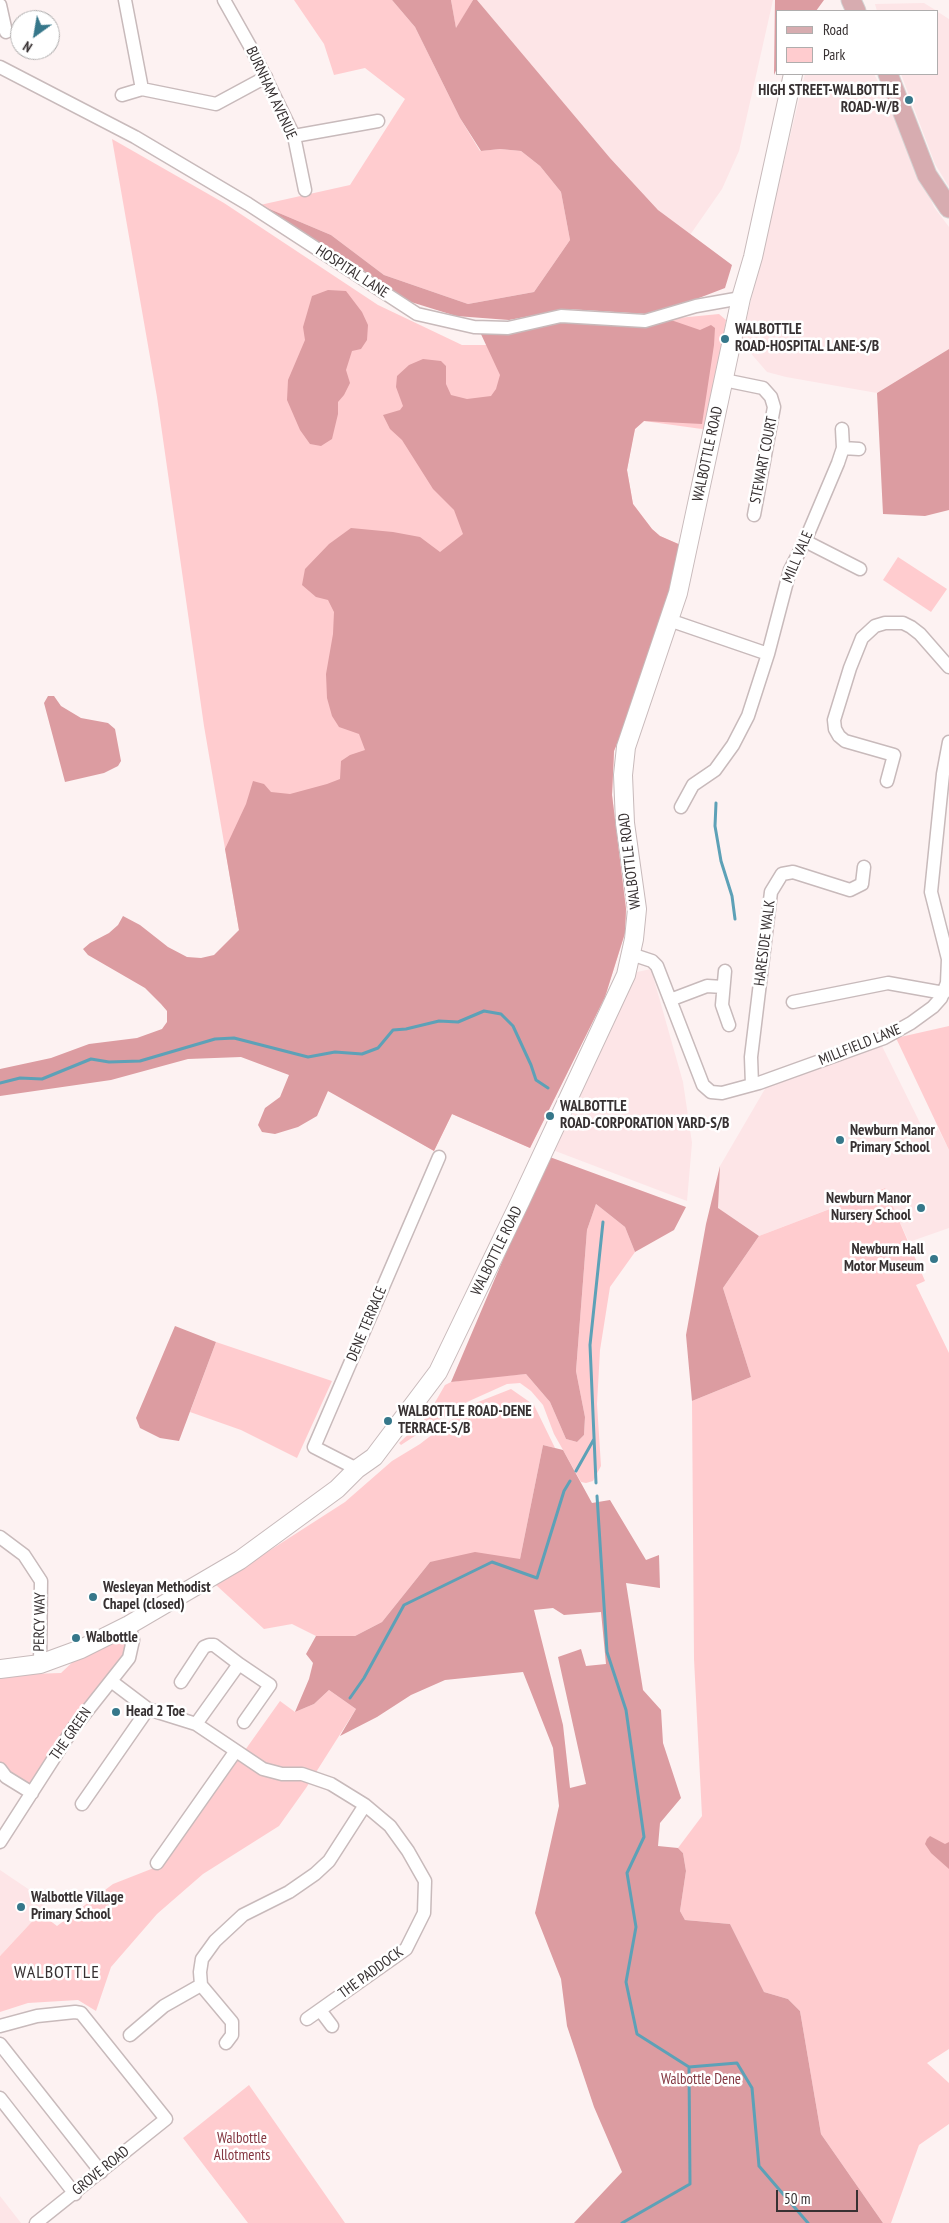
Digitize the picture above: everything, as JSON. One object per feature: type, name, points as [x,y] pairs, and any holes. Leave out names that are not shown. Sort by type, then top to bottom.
[{"type":"main road","points":[[888,75],[928,175],[949,208]]},
{"type":"street","points":[[125,0],[142,88]]},
{"type":"street","name":"BURNHAM AVENUE","points":[[224,0],[266,77],[294,136],[305,190]]},
{"type":"street","points":[[0,5],[6,32]]},
{"type":"street","name":"HOSPITAL LANE","points":[[0,67],[152,146],[248,204],[417,314],[474,327],[508,328],[561,316],[645,321],[696,306],[741,298]]},
{"type":"street","name":"WALBOTTLE ROAD","points":[[0,1669],[40,1664],[81,1649],[129,1626],[240,1560],[338,1489],[356,1469],[374,1457],[438,1372],[626,975],[634,939],[637,909],[625,823],[624,759],[644,690],[680,584],[741,298],[753,257],[793,75]]},
{"type":"street","points":[[122,95],[142,88],[216,104],[266,77]]},
{"type":"street","points":[[294,136],[378,121]]},
{"type":"street","name":"STEWART COURT","points":[[724,380],[763,388],[771,397],[774,407],[754,515]]},
{"type":"street","points":[[842,429],[843,448],[860,449]]},
{"type":"street","name":"MILL VALE","points":[[681,807],[693,785],[715,770],[733,745],[748,716],[768,654],[790,570],[805,541],[843,448]]},
{"type":"street","points":[[805,541],[860,569]]},
{"type":"street","points":[[669,620],[768,654]]},
{"type":"street","points":[[887,781],[894,755],[845,741],[835,729],[837,711],[862,638],[875,626],[884,622],[903,623],[911,626],[920,634],[949,666]]},
{"type":"street","points":[[793,1002],[888,983],[944,993],[947,983],[948,960],[946,939],[936,915],[931,892],[949,742]]},
{"type":"street","name":"HARESIDE WALK","points":[[752,1085],[751,1057],[771,892],[782,874],[793,872],[850,890],[862,884],[864,867]]},
{"type":"street","points":[[631,954],[652,961],[657,966],[670,1000],[707,986],[723,987]]},
{"type":"street","points":[[725,971],[722,1005],[729,1025]]},
{"type":"street","name":"MILLFIELD LANE","points":[[670,1000],[703,1085],[711,1092],[722,1093],[752,1085],[884,1038],[911,1023],[933,1007],[944,993]]},
{"type":"street","name":"DENE TERRACE","points":[[356,1469],[314,1447],[439,1157]]},
{"type":"street","name":"PERCY WAY","points":[[0,1537],[24,1555],[41,1581],[40,1664]]},
{"type":"street","name":"THE GREEN","points":[[0,1842],[72,1730],[129,1658],[134,1640],[129,1626]]},
{"type":"street","points":[[181,1676],[204,1647],[214,1645],[270,1686],[244,1722]]},
{"type":"street","points":[[196,1724],[239,1664]]},
{"type":"street","name":"THE PADDOCK","points":[[111,1681],[148,1709],[196,1724],[263,1769],[282,1774],[302,1774],[331,1784],[365,1805],[390,1826],[408,1851],[425,1881],[424,1913],[406,1949],[307,2019]]},
{"type":"street","points":[[82,1804],[148,1709]]},
{"type":"street","points":[[157,1863],[235,1752]]},
{"type":"street","points":[[0,1769],[6,1777],[32,1793]]},
{"type":"street","points":[[226,2043],[232,2035],[232,2022],[201,1985],[202,1959],[216,1941],[244,1916],[289,1892],[315,1874],[329,1860],[365,1805]]},
{"type":"street","points":[[130,2035],[164,2006],[201,1985]]},
{"type":"street","points":[[320,2010],[332,2026]]},
{"type":"street","name":"GROVE ROAD","points":[[0,2026],[37,2016],[81,2013],[166,2119],[75,2194],[36,2223]]},
{"type":"street","points":[[0,2044],[101,2172]]},
{"type":"street","points":[[0,2098],[75,2194]]},
{"type":"shaded area","points":[[477,0],[773,0],[739,151],[722,189],[690,235],[658,210],[610,158]]},
{"type":"shaded area","points":[[924,3],[935,10],[877,10],[875,4]]},
{"type":"shaded area","points":[[939,13],[949,19],[949,187],[935,164],[901,75],[939,75]]},
{"type":"shaded area","points":[[805,75],[875,75],[905,135],[934,207],[949,227],[949,349],[877,393],[767,372],[741,342]]},
{"type":"shaded area","points":[[651,969],[683,1082],[692,1143],[687,1201],[550,1149],[637,972]]},
{"type":"shaded area","name":"Newburn Manor Primary School","points":[[882,1046],[923,1129],[936,1124],[949,1150],[949,1228],[909,1242],[884,1188],[759,1236],[717,1208],[720,1166],[769,1082]]},
{"type":"shaded area","name":"Walbottle Village Primary School","points":[[0,1870],[46,1901],[40,1913],[0,1956]]},
{"type":"shaded area","points":[[0,2196],[21,2223],[0,2223]]},
{"type":"green space","points":[[294,0],[392,0],[415,27],[460,118],[480,151],[500,149],[521,151],[540,166],[561,192],[570,240],[534,292],[468,304],[384,275],[331,235],[260,205],[350,185],[405,99],[365,68],[334,75],[324,44]]},
{"type":"green space","points":[[392,0],[451,0],[456,28],[473,0],[477,0],[610,158],[658,210],[732,265],[725,288],[686,303],[647,314],[567,309],[509,320],[456,316],[411,302],[260,205],[331,235],[384,275],[468,304],[534,292],[570,240],[561,192],[540,166],[521,151],[500,149],[481,151],[460,118],[415,27]]},
{"type":"green space","points":[[451,0],[473,0],[456,29]]},
{"type":"green space","points":[[775,0],[824,0],[817,10],[776,10],[776,70],[774,75]]},
{"type":"green space","points":[[112,139],[224,203],[378,305],[462,345],[485,345],[668,319],[719,314],[726,320],[709,430],[644,421],[635,429],[633,437],[627,470],[633,504],[652,529],[660,536],[683,546],[658,642],[614,751],[612,795],[626,909],[625,933],[605,997],[530,1148],[452,1114],[434,1151],[342,1097],[267,1065],[240,936],[204,726],[157,397]]},
{"type":"green space","points":[[328,290],[346,291],[362,312],[368,325],[367,340],[361,349],[352,351],[346,370],[350,383],[338,402],[338,414],[332,439],[321,446],[310,444],[300,430],[287,400],[288,380],[305,340],[303,327],[312,296]]},
{"type":"green space","points":[[668,319],[700,330],[711,325],[715,328],[714,345],[702,424],[644,421],[635,429],[627,470],[633,504],[652,529],[660,536],[683,546],[658,642],[614,751],[612,795],[626,909],[625,933],[605,997],[530,1148],[452,1114],[434,1151],[328,1091],[317,1116],[298,1127],[275,1134],[262,1132],[258,1125],[265,1108],[280,1097],[289,1075],[241,1057],[188,1059],[111,1080],[0,1096],[0,1069],[51,1058],[89,1044],[137,1038],[162,1029],[167,1022],[167,1011],[161,1004],[145,988],[88,955],[83,949],[109,933],[118,925],[123,916],[140,925],[168,947],[187,957],[201,958],[214,955],[239,930],[225,849],[246,804],[253,781],[264,784],[271,792],[290,794],[327,784],[340,779],[341,761],[350,755],[365,750],[359,734],[339,727],[332,716],[327,698],[326,674],[333,634],[334,612],[328,600],[316,597],[302,585],[305,569],[329,544],[351,528],[420,537],[440,552],[463,534],[454,510],[433,489],[402,440],[390,429],[383,415],[400,410],[403,406],[396,387],[397,376],[409,365],[423,359],[441,361],[446,366],[446,384],[451,395],[467,399],[491,396],[496,389],[500,375],[480,332],[559,322]]},
{"type":"green space","points":[[949,349],[949,510],[925,516],[883,514],[877,393]]},
{"type":"green space","points":[[898,557],[947,589],[931,612],[883,580]]},
{"type":"green space","points":[[48,696],[54,696],[61,706],[81,718],[108,723],[115,729],[121,761],[118,766],[104,773],[65,782],[44,703]]},
{"type":"green space","points":[[949,1026],[949,1150],[896,1038]]},
{"type":"green space","points":[[547,1156],[686,1207],[674,1230],[635,1252],[625,1227],[596,1204],[587,1230],[576,1371],[585,1417],[584,1435],[577,1442],[566,1439],[550,1402],[526,1374],[451,1382]]},
{"type":"green space","points":[[720,1166],[718,1208],[759,1236],[723,1288],[751,1377],[692,1401],[686,1335],[706,1224]]},
{"type":"green space","points":[[885,1188],[925,1281],[916,1285],[949,1353],[949,2049],[927,2063],[949,2083],[949,2124],[919,2145],[891,2223],[883,2223],[821,2134],[800,2011],[788,1999],[764,1992],[730,1924],[685,1920],[680,1911],[686,1871],[683,1853],[678,1848],[702,1816],[694,1659],[692,1401],[751,1377],[723,1288],[759,1236]]},
{"type":"green space","points":[[596,1204],[625,1227],[635,1252],[610,1287],[600,1350],[597,1404],[601,1466],[593,1481],[581,1482],[554,1434],[543,1405],[531,1391],[520,1383],[507,1384],[467,1402],[401,1445],[399,1443],[426,1418],[445,1385],[451,1382],[487,1377],[526,1374],[550,1402],[566,1439],[577,1442],[584,1435],[585,1417],[576,1371],[587,1230]]},
{"type":"green space","points":[[175,1326],[216,1342],[179,1441],[160,1438],[140,1428],[136,1418]]},
{"type":"green space","points":[[216,1342],[332,1381],[297,1458],[241,1430],[190,1412]]},
{"type":"green space","points":[[511,1389],[534,1405],[555,1448],[543,1445],[520,1559],[430,1562],[382,1622],[355,1636],[316,1636],[292,1624],[264,1629],[216,1585],[345,1502],[392,1461],[420,1444],[459,1414],[478,1402]]},
{"type":"green space","name":"Walbottle Dene","points":[[543,1445],[563,1450],[592,1503],[610,1500],[646,1560],[659,1555],[660,1588],[626,1583],[643,1690],[661,1710],[663,1743],[681,1798],[660,1823],[658,1846],[678,1848],[683,1853],[686,1871],[680,1911],[685,1920],[730,1924],[764,1992],[788,1999],[800,2011],[821,2134],[883,2223],[574,2223],[622,2172],[594,2107],[567,2026],[561,1979],[535,1913],[559,1806],[553,1748],[523,1672],[445,1680],[411,1695],[377,1717],[340,1736],[356,1709],[329,1690],[314,1704],[295,1712],[309,1679],[313,1663],[306,1654],[316,1636],[355,1636],[382,1622],[430,1562],[475,1552],[520,1559]],"holes":[[[553,1608],[564,1615],[601,1612],[606,1664],[586,1666],[581,1649],[558,1657],[586,1784],[570,1788],[563,1725],[534,1610]]]},
{"type":"green space","points":[[124,1640],[128,1645],[123,1658],[35,1782],[29,1784],[8,1772],[0,1762],[0,1675],[61,1673],[79,1656]]},
{"type":"green space","points":[[329,1690],[356,1709],[306,1788],[279,1826],[203,1874],[157,1914],[111,1967],[96,2011],[78,2000],[28,2003],[0,2012],[0,1956],[40,1913],[57,1926],[113,1884],[164,1864],[280,1701],[295,1712],[314,1704]]},
{"type":"green space","points":[[930,1836],[945,1844],[949,1842],[949,1869],[931,1853],[925,1844]]},
{"type":"green space","name":"Walbottle Allotments","points":[[249,2085],[345,2223],[248,2223],[183,2138]]},
{"type":"waterway","points":[[716,803],[715,826],[721,861],[732,896],[735,919]]},
{"type":"waterway","points":[[0,1083],[20,1078],[42,1079],[91,1059],[109,1062],[140,1061],[215,1039],[234,1038],[308,1057],[335,1052],[362,1054],[378,1048],[393,1030],[406,1029],[439,1021],[458,1022],[484,1011],[501,1014],[513,1026],[536,1080],[548,1088]]},
{"type":"waterway","points":[[596,1483],[590,1345],[603,1222]]},
{"type":"waterway","points":[[576,1471],[594,1439]]},
{"type":"waterway","points":[[350,1698],[364,1678],[404,1605],[492,1562],[537,1578],[564,1491],[570,1481]]},
{"type":"waterway","points":[[597,1496],[607,1652],[626,1710],[644,1837],[627,1873],[636,1927],[626,1982],[637,2034],[689,2067],[737,2063],[752,2088],[759,2166],[808,2223]]},
{"type":"waterway","points":[[622,2223],[690,2184],[689,2067]]},
{"type":"place","name":"HIGH STREET-WALBOTTLE ROAD-W/B","points":[[909,100]]},
{"type":"place","name":"WALBOTTLE ROAD-HOSPITAL LANE-S/B","points":[[725,339]]},
{"type":"place","name":"WALBOTTLE ROAD-CORPORATION YARD-S/B","points":[[550,1116]]},
{"type":"place","name":"Newburn Manor Primary School","points":[[840,1140]]},
{"type":"place","name":"Newburn Manor Nursery School","points":[[921,1208]]},
{"type":"place","name":"Newburn Hall Motor Museum","points":[[934,1259]]},
{"type":"place","name":"WALBOTTLE ROAD-DENE TERRACE-S/B","points":[[388,1421]]},
{"type":"place","name":"Wesleyan Methodist Chapel (closed)","points":[[93,1597]]},
{"type":"place","name":"Walbottle","points":[[76,1638]]},
{"type":"place","name":"Head 2 Toe","points":[[116,1712]]},
{"type":"place","name":"Walbottle Village Primary School","points":[[21,1907]]},
{"type":"district","name":"WALBOTTLE","points":[[57,1973]]}]
